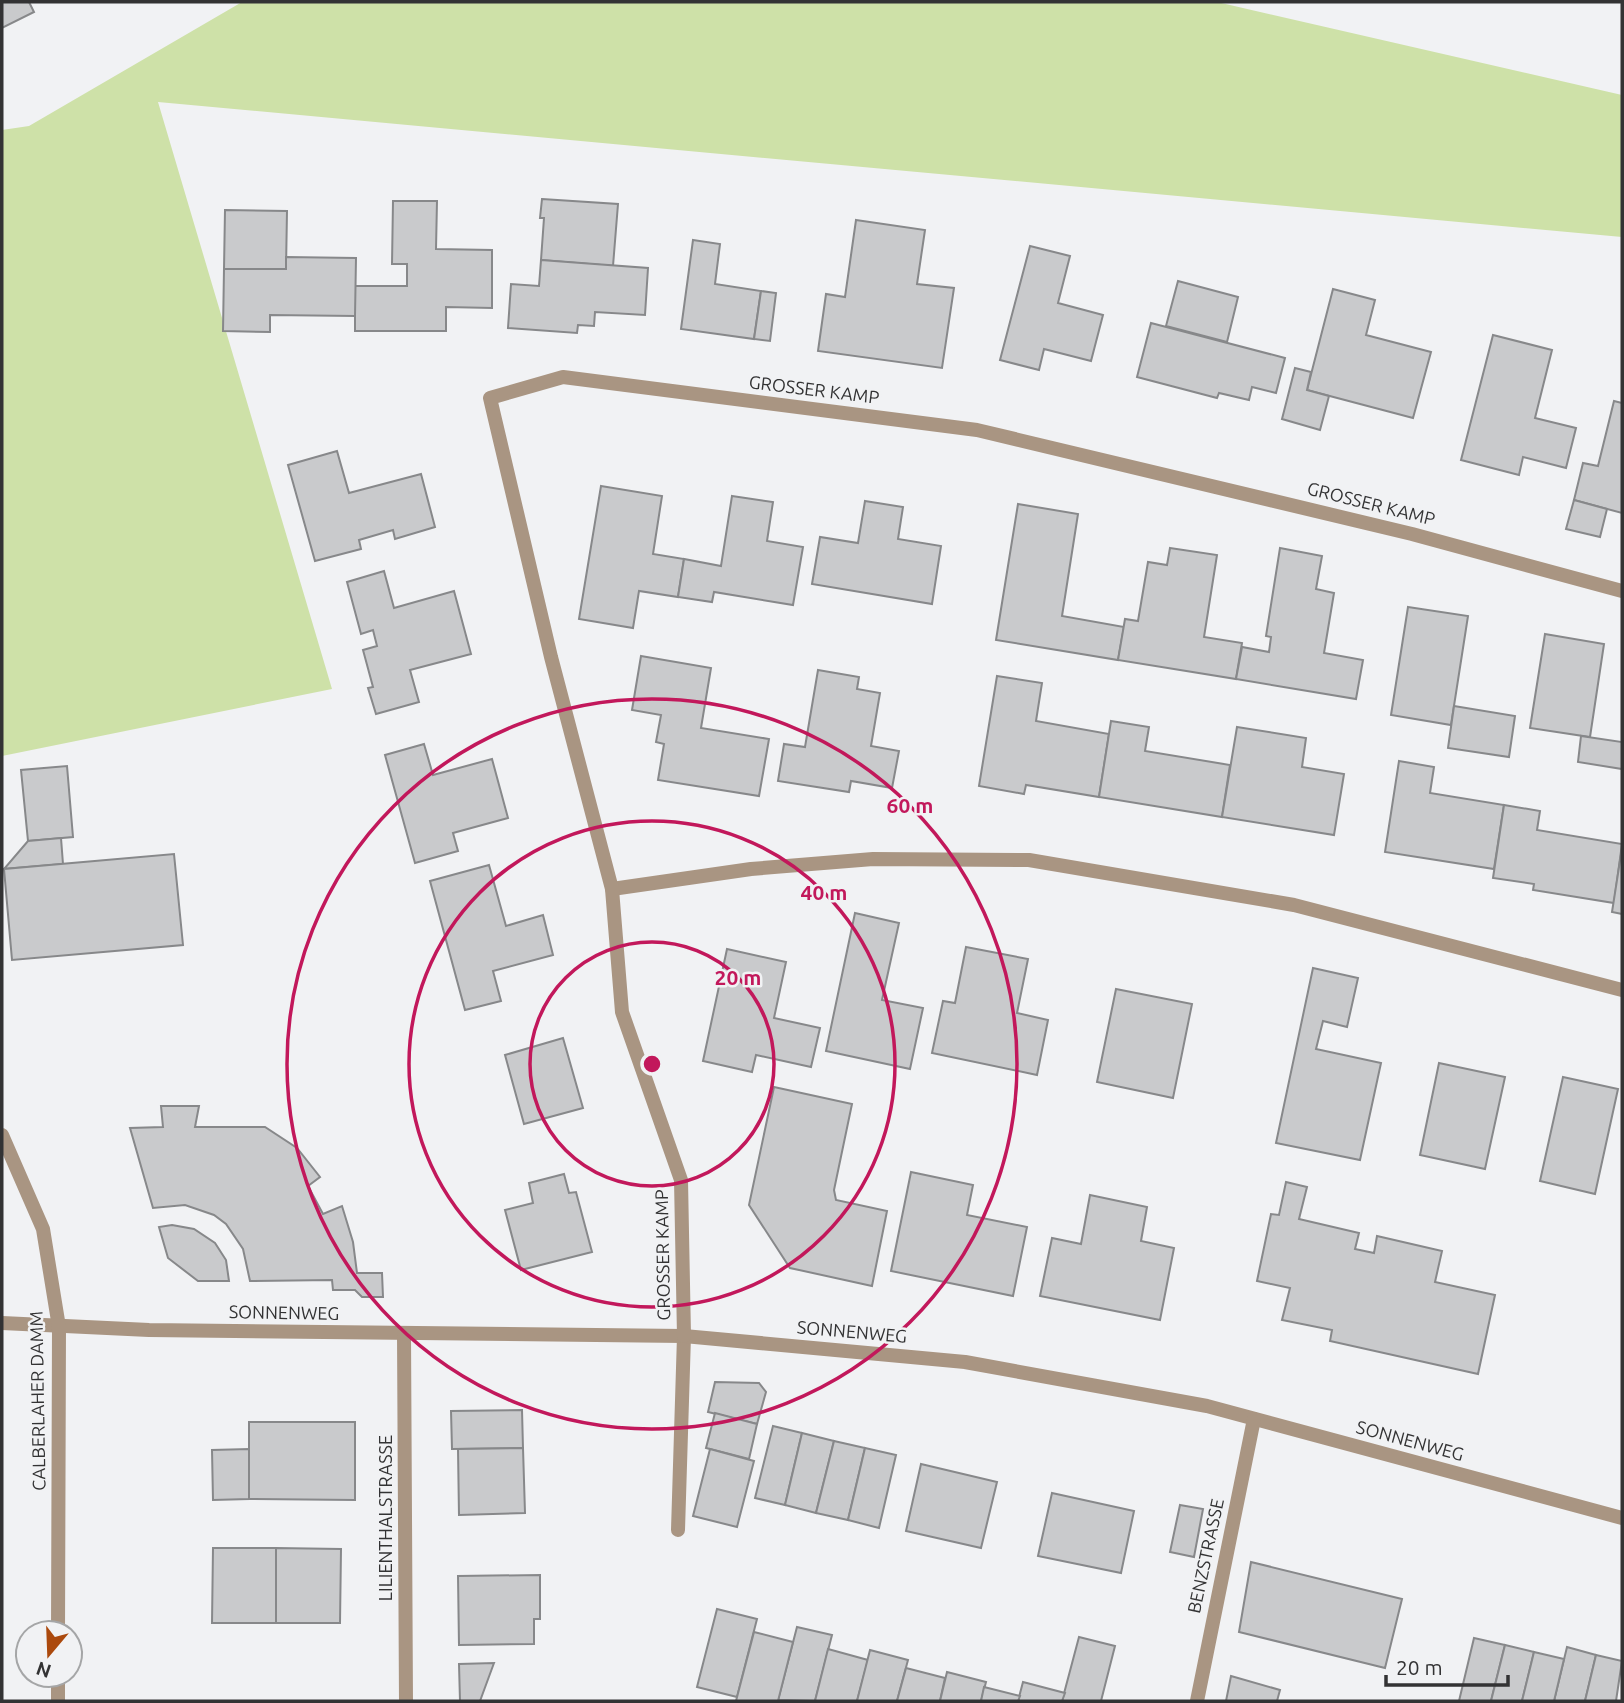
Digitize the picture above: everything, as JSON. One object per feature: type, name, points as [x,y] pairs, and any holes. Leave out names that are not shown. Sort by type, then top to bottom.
[{"type":"street","name":"GROSSER KAMP","points":[[678,1530],[684,1336],[681,1180],[622,1012],[612,889],[551,657],[490,398],[563,377],[977,430],[1412,534],[1622,591]]},
{"type":"street","points":[[612,889],[751,869],[873,859],[1029,860],[1294,905],[1622,990]]},
{"type":"street","name":"CALBERLAHER DAMM","points":[[2,1135],[43,1229],[59,1327],[58,1619]]},
{"type":"street","name":"SONNENWEG","points":[[2,1323],[59,1327],[404,1334],[684,1336],[965,1362],[1207,1406],[1622,1518]]},
{"type":"street","name":"LILIENTHALSTRASSE","points":[[404,1334],[406,1701]]},
{"type":"street","name":"BENZSTRASSE","points":[[1197,1701],[1254,1419]]},
{"type":"green space","points":[[242,2],[1217,2],[1622,95],[1622,237],[158,102],[332,689],[2,756],[2,130],[29,126]]},
{"type":"building","points":[[2,2],[29,2],[34,12],[2,28]]},
{"type":"building","points":[[542,199],[618,204],[613,266],[541,260],[544,218],[540,218]]},
{"type":"building","points":[[393,201],[437,201],[436,249],[492,250],[492,308],[446,307],[446,331],[355,331],[355,286],[407,286],[407,264],[392,264]]},
{"type":"building","points":[[225,210],[287,211],[286,269],[224,269]]},
{"type":"building","points":[[856,220],[925,230],[917,284],[954,288],[942,368],[818,351],[826,294],[845,297]]},
{"type":"building","points":[[693,240],[720,244],[715,284],[761,291],[754,339],[681,329]]},
{"type":"building","points":[[1030,246],[1070,256],[1058,303],[1103,315],[1091,361],[1044,349],[1039,370],[1000,360]]},
{"type":"building","points":[[286,257],[356,258],[355,316],[270,315],[270,332],[223,331],[224,269],[286,269]]},
{"type":"building","points":[[541,260],[648,268],[645,315],[595,312],[594,326],[578,325],[577,333],[508,328],[511,284],[539,286]]},
{"type":"building","points":[[1178,281],[1238,297],[1227,342],[1166,326]]},
{"type":"building","points":[[1333,289],[1375,300],[1366,335],[1431,352],[1413,418],[1307,390]]},
{"type":"building","points":[[761,291],[776,293],[770,341],[754,339]]},
{"type":"building","points":[[1151,323],[1285,358],[1276,393],[1252,387],[1249,400],[1219,393],[1217,398],[1137,377]]},
{"type":"building","points":[[1493,335],[1552,350],[1535,418],[1576,428],[1566,468],[1523,457],[1519,475],[1461,460]]},
{"type":"building","points":[[1295,368],[1311,372],[1307,390],[1329,396],[1320,430],[1282,419]]},
{"type":"building","points":[[1614,401],[1622,403],[1622,513],[1574,500],[1583,463],[1598,466]]},
{"type":"building","points":[[337,451],[349,493],[421,474],[435,527],[395,539],[393,530],[359,540],[361,549],[315,561],[288,465]]},
{"type":"building","points":[[601,486],[662,496],[653,554],[684,559],[678,597],[639,591],[633,628],[579,619]]},
{"type":"building","points":[[732,496],[773,502],[767,541],[803,547],[793,605],[714,592],[712,602],[678,597],[684,559],[721,566]]},
{"type":"building","points":[[1574,500],[1607,509],[1600,537],[1566,529]]},
{"type":"building","points":[[865,501],[903,507],[898,539],[941,546],[932,604],[812,584],[820,537],[858,543]]},
{"type":"building","points":[[1018,504],[1078,514],[1062,616],[1124,627],[1118,660],[996,640]]},
{"type":"building","points":[[1170,548],[1217,555],[1204,637],[1242,643],[1236,679],[1118,660],[1125,619],[1138,621],[1148,562],[1167,565]]},
{"type":"building","points":[[1280,548],[1322,556],[1316,589],[1334,593],[1324,653],[1363,660],[1356,699],[1236,679],[1242,647],[1269,652],[1271,637],[1266,636]]},
{"type":"building","points":[[384,571],[394,608],[454,591],[471,654],[410,670],[419,702],[376,714],[368,688],[373,687],[363,650],[377,646],[373,630],[361,634],[347,582]]},
{"type":"building","points":[[1408,607],[1468,616],[1451,725],[1391,715]]},
{"type":"building","points":[[1545,634],[1604,644],[1590,737],[1530,728]]},
{"type":"building","points":[[641,656],[711,668],[701,728],[769,739],[759,796],[658,780],[664,744],[656,742],[661,715],[632,710]]},
{"type":"building","points":[[818,670],[859,677],[857,689],[880,693],[871,746],[899,751],[892,788],[851,781],[849,792],[778,781],[784,744],[805,747]]},
{"type":"building","points":[[997,676],[1042,683],[1036,721],[1109,734],[1099,797],[1026,785],[1024,794],[979,786]]},
{"type":"building","points":[[1454,706],[1515,716],[1509,757],[1448,748]]},
{"type":"building","points":[[1111,721],[1149,727],[1145,751],[1230,765],[1222,817],[1099,797]]},
{"type":"building","points":[[1237,727],[1306,738],[1302,767],[1344,774],[1334,835],[1222,817]]},
{"type":"building","points":[[1581,736],[1622,742],[1622,769],[1578,762]]},
{"type":"building","points":[[424,744],[433,775],[492,759],[508,818],[453,833],[458,851],[415,863],[385,755]]},
{"type":"building","points":[[1399,761],[1434,767],[1430,793],[1504,805],[1494,869],[1385,852]]},
{"type":"building","points":[[67,766],[73,837],[28,841],[21,770]]},
{"type":"building","points":[[1504,805],[1540,811],[1537,830],[1622,844],[1614,903],[1533,890],[1534,884],[1493,878]]},
{"type":"building","points":[[61,838],[63,864],[4,869],[28,841]]},
{"type":"building","points":[[1622,848],[1622,914],[1612,912]]},
{"type":"building","points":[[174,854],[183,945],[12,960],[4,869]]},
{"type":"building","points":[[489,865],[506,926],[543,915],[553,955],[493,971],[501,1001],[465,1010],[430,881]]},
{"type":"building","points":[[855,913],[899,923],[882,1000],[923,1008],[910,1069],[826,1051]]},
{"type":"building","points":[[966,947],[1028,959],[1017,1013],[1048,1020],[1037,1075],[932,1053],[943,1001],[955,1003]]},
{"type":"building","points":[[727,949],[786,962],[774,1018],[820,1028],[811,1067],[756,1055],[752,1072],[703,1061]]},
{"type":"building","points":[[1313,968],[1358,978],[1347,1027],[1323,1021],[1316,1049],[1381,1063],[1360,1160],[1276,1143]]},
{"type":"building","points":[[1116,989],[1192,1004],[1173,1098],[1097,1082]]},
{"type":"building","points":[[563,1038],[583,1108],[524,1124],[505,1055]]},
{"type":"building","points":[[1439,1063],[1505,1077],[1485,1169],[1420,1155]]},
{"type":"building","points":[[1563,1077],[1618,1089],[1595,1194],[1540,1181]]},
{"type":"building","points":[[774,1087],[852,1104],[834,1190],[836,1200],[887,1211],[872,1286],[790,1268],[749,1205]]},
{"type":"building","points":[[161,1106],[199,1106],[195,1127],[265,1127],[297,1148],[320,1177],[308,1186],[323,1214],[342,1206],[353,1242],[357,1273],[382,1273],[383,1297],[362,1297],[355,1290],[333,1290],[332,1280],[250,1281],[243,1249],[226,1224],[214,1215],[185,1205],[153,1208],[130,1128],[163,1127]]},
{"type":"building","points":[[911,1172],[973,1185],[967,1215],[1027,1227],[1013,1296],[891,1271]]},
{"type":"building","points":[[564,1174],[569,1193],[576,1192],[592,1252],[521,1270],[505,1210],[533,1203],[529,1183]]},
{"type":"building","points":[[1286,1182],[1307,1187],[1299,1219],[1359,1233],[1355,1249],[1374,1253],[1377,1236],[1442,1251],[1435,1282],[1495,1295],[1478,1374],[1330,1341],[1332,1330],[1282,1320],[1290,1288],[1257,1281],[1271,1214],[1279,1215]]},
{"type":"building","points":[[1090,1195],[1147,1207],[1141,1241],[1174,1248],[1160,1320],[1040,1296],[1052,1238],[1081,1244]]},
{"type":"building","points":[[172,1225],[194,1229],[215,1243],[226,1260],[229,1281],[198,1281],[168,1258],[159,1227]]},
{"type":"building","points":[[715,1382],[759,1383],[766,1392],[757,1424],[708,1412]]},
{"type":"building","points":[[522,1410],[523,1448],[452,1449],[451,1411]]},
{"type":"building","points":[[715,1413],[757,1424],[749,1459],[706,1448]]},
{"type":"building","points":[[249,1422],[355,1422],[355,1500],[249,1499]]},
{"type":"building","points":[[773,1426],[802,1433],[785,1505],[755,1498]]},
{"type":"building","points":[[802,1433],[834,1441],[816,1513],[785,1505]]},
{"type":"building","points":[[834,1441],[865,1448],[848,1520],[816,1513]]},
{"type":"building","points":[[523,1448],[525,1513],[459,1515],[458,1449]]},
{"type":"building","points":[[865,1448],[896,1455],[879,1528],[848,1520]]},
{"type":"building","points":[[249,1449],[249,1499],[213,1500],[212,1450]]},
{"type":"building","points":[[710,1449],[754,1461],[737,1527],[693,1516]]},
{"type":"building","points":[[921,1464],[997,1482],[981,1548],[906,1531]]},
{"type":"building","points":[[1052,1493],[1134,1511],[1121,1573],[1038,1556]]},
{"type":"building","points":[[1180,1505],[1203,1509],[1194,1557],[1170,1552]]},
{"type":"building","points":[[213,1548],[276,1548],[276,1623],[212,1623]]},
{"type":"building","points":[[276,1548],[341,1549],[340,1623],[276,1623]]},
{"type":"building","points":[[1251,1562],[1402,1599],[1385,1668],[1239,1632]]},
{"type":"building","points":[[540,1575],[540,1619],[534,1619],[534,1644],[459,1645],[458,1576]]},
{"type":"building","points":[[717,1609],[757,1619],[737,1697],[697,1687]]},
{"type":"building","points":[[797,1627],[832,1635],[815,1701],[778,1700]]},
{"type":"building","points":[[754,1632],[793,1642],[778,1701],[736,1701]]},
{"type":"building","points":[[1079,1637],[1115,1646],[1101,1701],[1062,1701]]},
{"type":"building","points":[[1474,1638],[1505,1645],[1491,1701],[1459,1701]]},
{"type":"building","points":[[1505,1645],[1534,1652],[1522,1701],[1491,1701]]},
{"type":"building","points":[[1567,1647],[1596,1655],[1585,1701],[1554,1701]]},
{"type":"building","points":[[828,1649],[868,1660],[857,1701],[815,1701]]},
{"type":"building","points":[[870,1650],[908,1660],[897,1701],[857,1701]]},
{"type":"building","points":[[1534,1652],[1564,1659],[1554,1701],[1522,1701]]},
{"type":"building","points":[[1596,1655],[1622,1661],[1616,1701],[1585,1701]]},
{"type":"building","points":[[494,1663],[480,1701],[460,1701],[459,1664]]},
{"type":"building","points":[[906,1668],[945,1678],[940,1701],[897,1701]]},
{"type":"building","points":[[947,1672],[986,1682],[981,1701],[940,1701]]},
{"type":"building","points":[[1231,1676],[1280,1690],[1277,1701],[1226,1701]]},
{"type":"building","points":[[1023,1682],[1065,1693],[1062,1701],[1018,1701]]},
{"type":"building","points":[[984,1687],[1020,1696],[1018,1701],[981,1701]]}]
